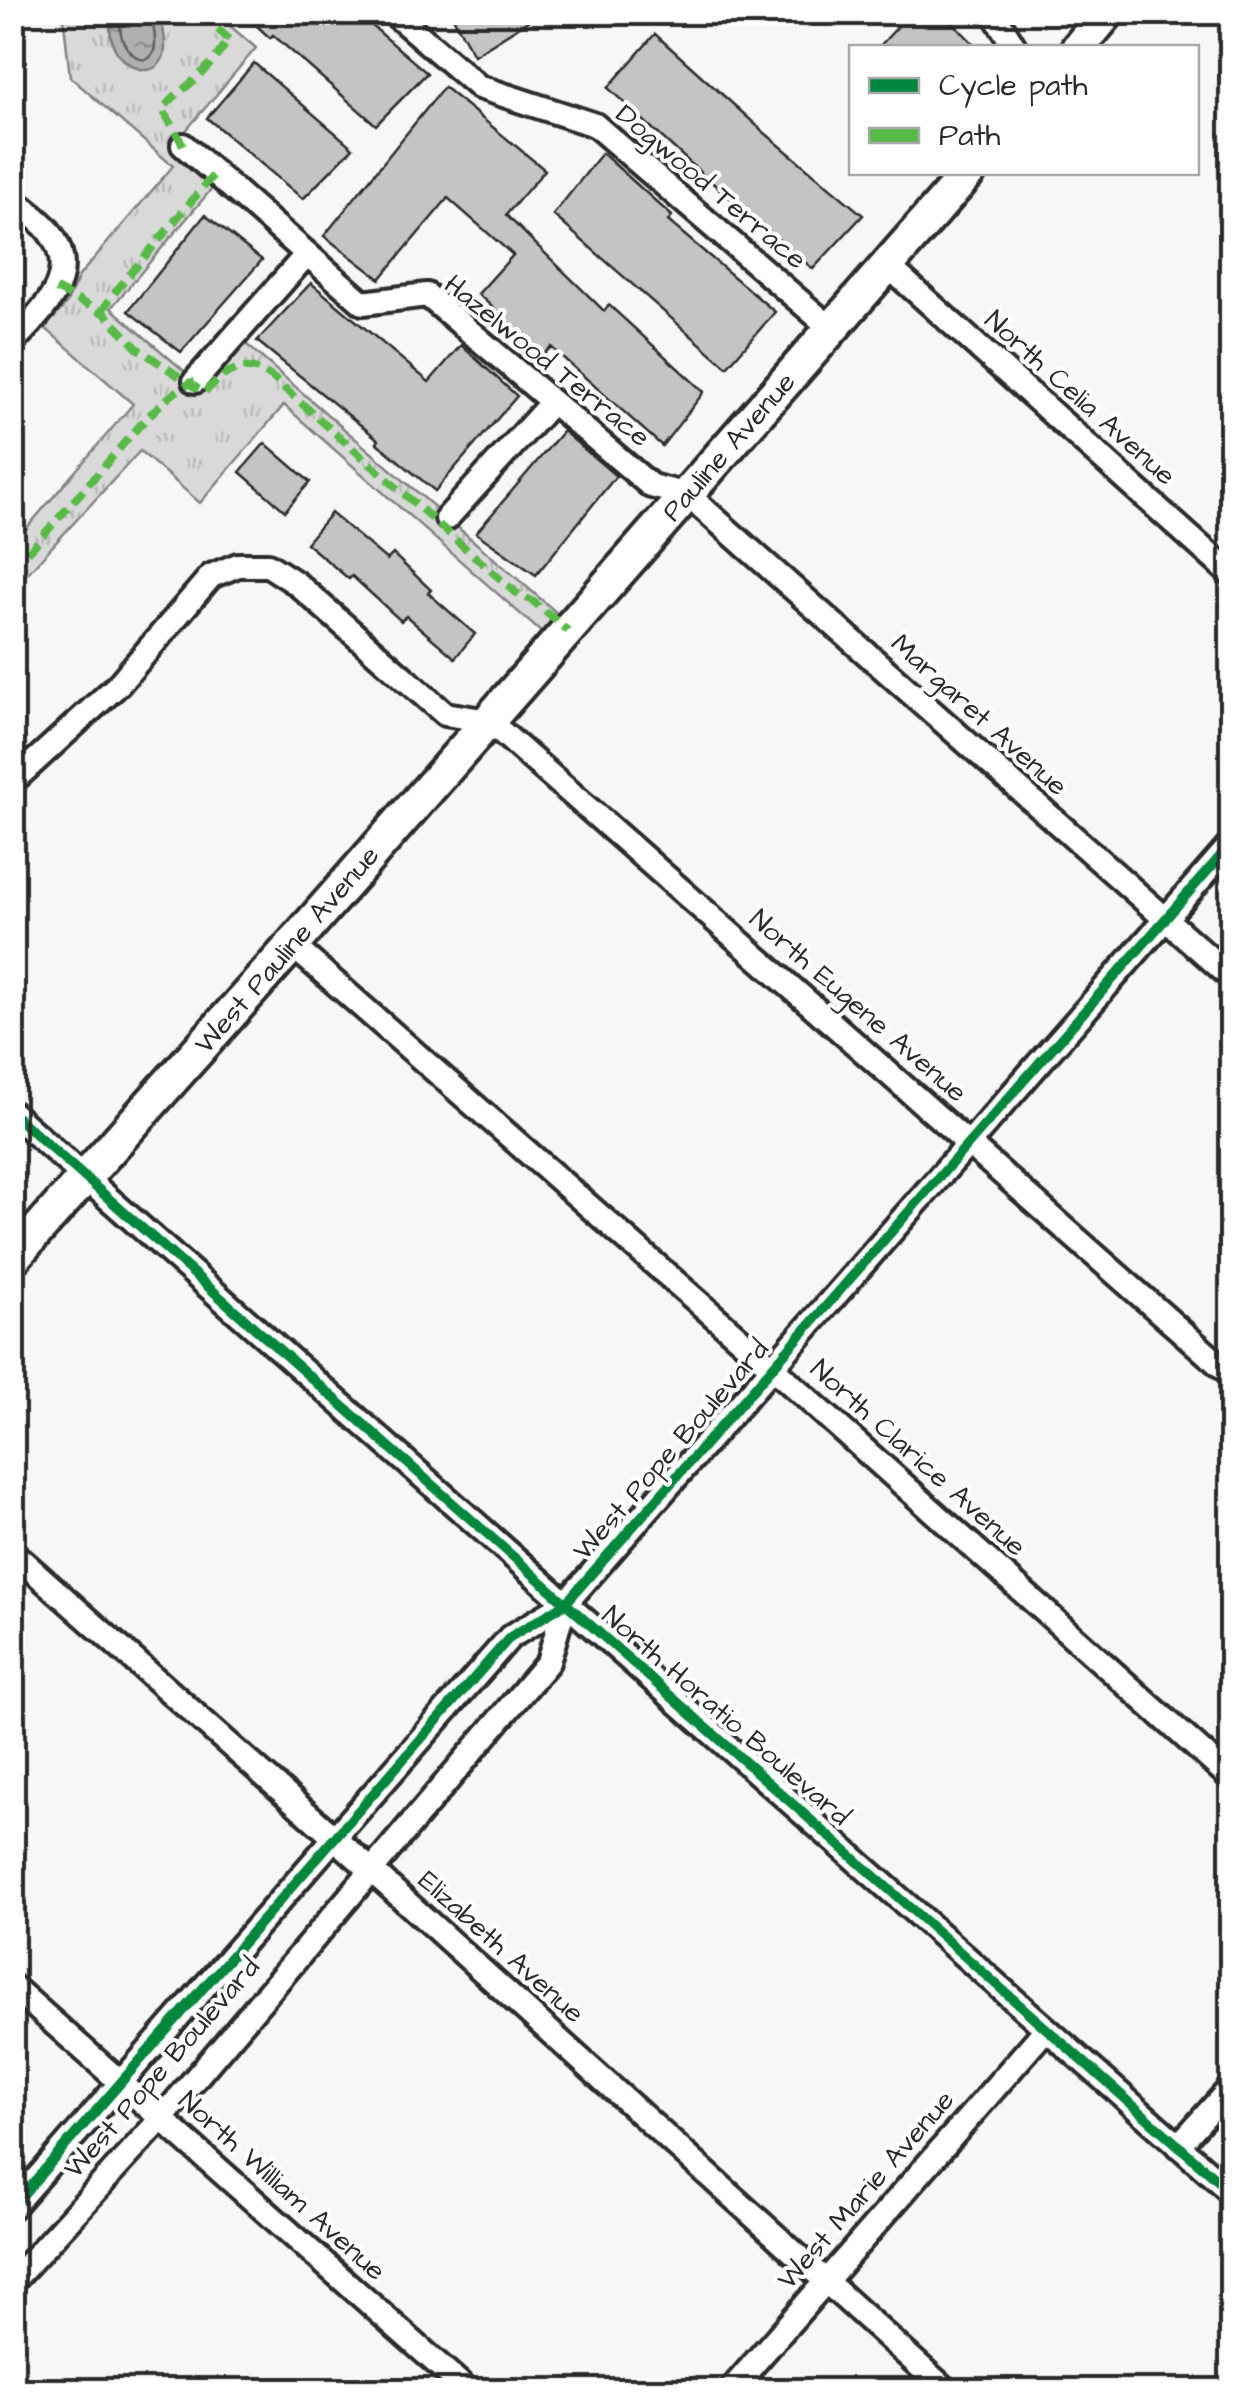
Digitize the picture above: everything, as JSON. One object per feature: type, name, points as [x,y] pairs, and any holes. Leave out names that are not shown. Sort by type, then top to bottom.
[{"type":"street","name":"Dogwood Terrace","points":[[392,12],[479,87],[595,124],[833,330]]},
{"type":"street","points":[[993,12],[1013,45]]},
{"type":"street","points":[[1080,45],[1108,12]]},
{"type":"street","name":"Hazelwood Terrace","points":[[183,146],[362,303],[427,295],[650,486],[688,495]]},
{"type":"street","name":"Pauline Avenue","points":[[488,722],[966,175]]},
{"type":"street","points":[[12,200],[48,231],[61,257],[62,280],[12,344]]},
{"type":"street","points":[[195,382],[306,254]]},
{"type":"street","name":"North Celia Avenue","points":[[888,266],[1232,574]]},
{"type":"street","points":[[447,518],[552,402]]},
{"type":"street","name":"Margaret Avenue","points":[[688,495],[1232,978]]},
{"type":"street","points":[[12,782],[118,686],[211,576],[238,565],[268,565],[296,583],[446,714],[488,722]]},
{"type":"street","name":"West Pauline Avenue","points":[[86,1179],[488,722]]},
{"type":"street","name":"North Eugene Avenue","points":[[488,722],[1232,1376]]},
{"type":"street","name":"West Pope Boulevard","points":[[12,2207],[510,1637],[566,1604],[1232,842]]},
{"type":"street","name":"North Clarice Avenue","points":[[292,945],[1232,1779]]},
{"type":"street","name":"North Horatio Boulevard","points":[[12,1113],[1232,2194]]},
{"type":"street","points":[[12,1260],[86,1179]]},
{"type":"street","name":"Elizabeth Avenue","points":[[12,1552],[946,2390]]},
{"type":"street","name":"West Pope Boulevard","points":[[12,2282],[161,2118],[548,1662],[566,1604]]},
{"type":"street","name":"North William Avenue","points":[[12,1986],[467,2390]]},
{"type":"street","name":"West Marie Avenue","points":[[731,2390],[1046,2029]]},
{"type":"street","points":[[1178,2146],[1232,2086]]},
{"type":"green space","points":[[63,13],[215,13],[256,48],[172,147],[215,185],[111,308],[205,389],[246,344],[558,614],[542,633],[284,405],[200,503],[140,451],[13,589],[13,544],[133,404],[45,328],[66,304],[79,276],[173,166],[70,77]]},
{"type":"water","points":[[111,13],[160,13],[165,49],[156,67],[134,67],[116,51]]},
{"type":"building","points":[[242,12],[356,12],[427,73],[376,125]]},
{"type":"building","points":[[450,12],[542,12],[474,55]]},
{"type":"building","points":[[886,12],[942,12],[975,45],[881,45],[901,23]]},
{"type":"building","points":[[655,34],[863,215],[813,269],[608,88]]},
{"type":"building","points":[[254,63],[353,148],[303,199],[207,118]]},
{"type":"building","points":[[444,87],[545,170],[506,215],[604,311],[609,305],[704,392],[662,446],[551,347],[543,355],[478,294],[513,255],[448,198],[380,279],[324,236]]},
{"type":"building","points":[[602,153],[672,216],[668,221],[775,312],[727,367],[553,215]]},
{"type":"building","points":[[205,215],[262,260],[181,352],[128,311]]},
{"type":"building","points":[[311,283],[429,382],[461,345],[517,396],[435,491],[257,341]]},
{"type":"building","points":[[563,431],[616,476],[536,575],[476,533]]},
{"type":"building","points":[[265,443],[310,482],[285,511],[240,472]]},
{"type":"building","points":[[331,513],[387,560],[393,554],[431,590],[428,593],[475,634],[455,658],[406,616],[401,621],[352,576],[349,579],[306,543]]},
{"type":"marked path","points":[[183,145],[163,110],[229,39],[197,12]]},
{"type":"marked path","points":[[101,312],[215,173]]},
{"type":"marked path","points":[[56,289],[105,314],[137,348],[204,393],[236,369],[252,368],[273,378],[515,592],[534,602],[568,631]]},
{"type":"marked path","points":[[12,570],[144,421],[170,396],[195,381]]},
{"type":"cycle path","points":[[12,2207],[510,1637],[565,1604],[1232,843]]},
{"type":"cycle path","points":[[12,1113],[1232,2193]]}]
